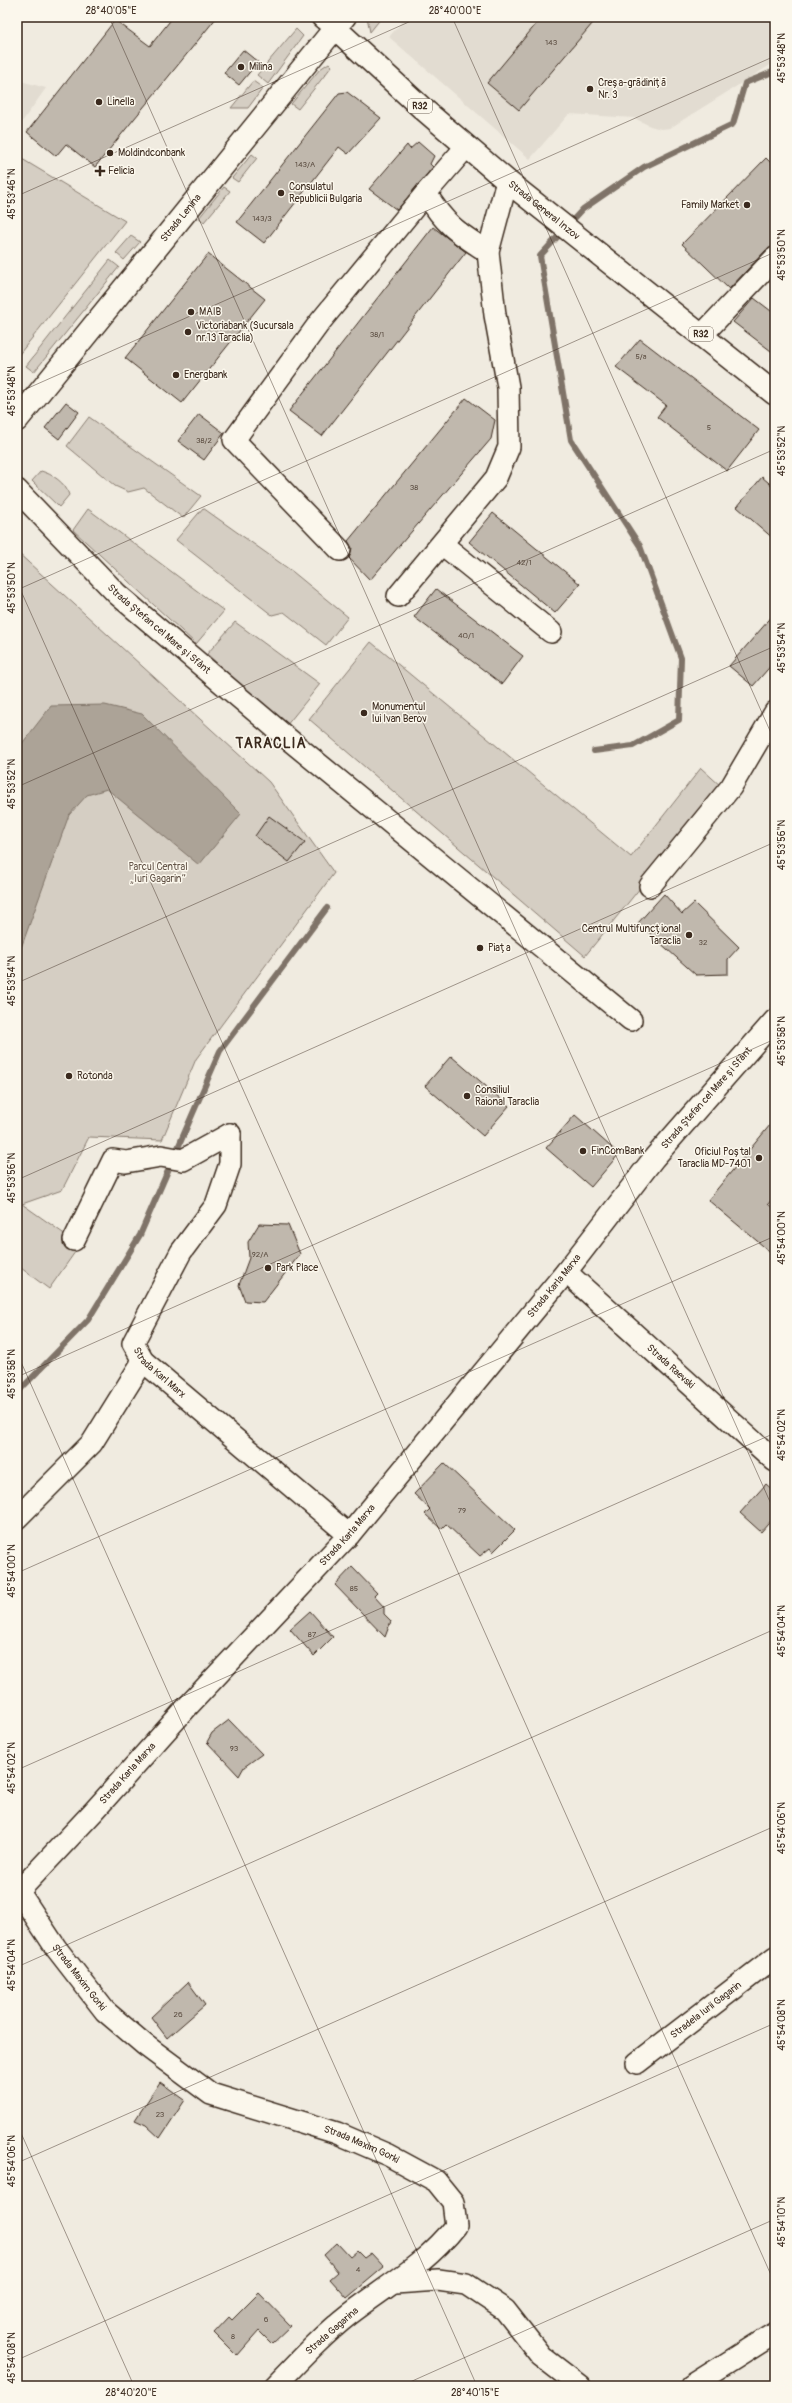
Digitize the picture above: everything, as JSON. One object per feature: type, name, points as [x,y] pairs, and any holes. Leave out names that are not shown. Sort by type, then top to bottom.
[{"type":"main road","name":"Strada General Inzov","points":[[334,21],[466,147],[506,181],[627,275],[775,394]]},
{"type":"main road","name":"Strada Lenina","points":[[17,420],[334,21]]},
{"type":"street","points":[[340,550],[234,440],[320,322],[426,193],[466,147]]},
{"type":"street","points":[[398,596],[496,478],[509,447],[508,387],[494,315],[488,252],[506,181]]},
{"type":"street","points":[[426,193],[439,216],[457,233],[488,252]]},
{"type":"street","points":[[702,335],[775,258]]},
{"type":"street","name":"Strada Ștefan cel Mare și Sfânt","points":[[17,490],[117,594],[312,758],[631,1020]]},
{"type":"street","points":[[442,544],[551,632]]},
{"type":"street","points":[[650,886],[731,787],[775,712]]},
{"type":"street","name":"Strada Ștefan cel Mare și Sfânt","points":[[654,1158],[775,1020]]},
{"type":"street","name":"Strada Karl Marx","points":[[74,1240],[113,1160],[126,1162],[161,1156],[183,1160],[230,1134],[230,1164],[216,1206],[181,1252],[133,1343],[142,1361],[349,1535]]},
{"type":"street","name":"Strada Karla Marxa","points":[[17,1891],[96,1810],[188,1706],[349,1535],[566,1272],[654,1158]]},
{"type":"street","name":"Strada Raevski","points":[[566,1272],[775,1461]]},
{"type":"street","points":[[17,1518],[92,1443],[142,1361]]},
{"type":"street","name":"Strada Maxim Gorki","points":[[17,1891],[56,1948],[105,2011],[145,2045],[211,2094],[337,2133],[388,2156],[436,2181],[453,2202],[456,2226],[441,2245],[395,2283]]},
{"type":"street","name":"Stradela Iurii Gagarin","points":[[637,2063],[775,1957]]},
{"type":"street","points":[[395,2283],[438,2280],[466,2284],[505,2310],[541,2356],[580,2386]]},
{"type":"street","name":"Strada Gagarina","points":[[275,2386],[304,2356],[350,2314],[395,2283]]},
{"type":"street","points":[[691,2386],[775,2333]]},
{"type":"shaded area","name":"Creșa-grădiniță Nr. 3","points":[[406,17],[775,17],[775,62],[670,128],[661,129],[650,126],[634,118],[569,114],[530,159],[389,37]]},
{"type":"shaded area","points":[[17,80],[46,88],[17,129]]},
{"type":"shaded area","points":[[105,705],[142,714],[241,814],[199,865],[107,789],[87,795],[69,815],[17,959],[17,750],[51,706]]},
{"type":"green space","points":[[367,17],[382,17],[370,32]]},
{"type":"green space","points":[[296,29],[303,36],[268,84],[257,75]]},
{"type":"green space","points":[[329,63],[332,66],[298,109],[291,104],[320,69]]},
{"type":"green space","points":[[253,81],[263,88],[248,108],[231,108]]},
{"type":"green space","points":[[252,154],[257,158],[238,182],[232,178]]},
{"type":"green space","points":[[17,156],[125,221],[17,357]]},
{"type":"green space","points":[[224,187],[230,191],[204,222],[199,218]]},
{"type":"green space","points":[[131,236],[140,242],[124,260],[116,253]]},
{"type":"green space","points":[[110,260],[119,267],[34,372],[26,366]]},
{"type":"green space","points":[[89,417],[201,496],[183,518],[144,488],[128,492],[115,486],[67,446]]},
{"type":"green space","points":[[41,471],[50,474],[62,483],[69,495],[59,507],[32,481]]},
{"type":"green space","points":[[203,508],[293,572],[348,617],[326,645],[284,612],[272,615],[176,540]]},
{"type":"green space","points":[[88,509],[224,611],[196,644],[73,530]]},
{"type":"green space","name":"Parcul Central „Iuri Gagarin”","points":[[17,552],[269,782],[334,873],[196,1059],[162,1140],[89,1137],[62,1190],[22,1204],[80,1245],[49,1289],[17,1265]]},
{"type":"green space","points":[[235,622],[320,684],[286,726],[207,654]]},
{"type":"green space","points":[[371,642],[631,857],[701,768],[722,787],[585,956],[309,719]]},
{"type":"building","points":[[173,17],[217,17],[95,167],[66,144],[56,156],[27,132],[115,20],[150,46]]},
{"type":"building","points":[[542,17],[598,17],[519,110],[487,83]]},
{"type":"building","name":"Milina","points":[[243,50],[258,62],[239,85],[224,73]]},
{"type":"building","points":[[347,92],[381,118],[348,154],[339,147],[264,243],[237,222],[339,93]]},
{"type":"building","points":[[418,142],[434,156],[430,164],[433,167],[397,210],[369,189],[407,145],[410,149]]},
{"type":"building","name":"Family Market","points":[[766,158],[775,167],[775,246],[766,250],[729,289],[682,244]]},
{"type":"building","points":[[433,227],[466,252],[322,436],[289,411]]},
{"type":"building","points":[[208,254],[265,299],[182,403],[125,358]]},
{"type":"building","points":[[754,298],[775,314],[775,354],[733,322]]},
{"type":"building","points":[[640,339],[759,430],[727,471],[657,417],[666,405],[616,367]]},
{"type":"building","points":[[466,398],[495,420],[491,439],[370,580],[349,558],[352,548],[348,541]]},
{"type":"building","points":[[66,402],[79,412],[59,439],[45,428]]},
{"type":"building","points":[[199,414],[224,433],[204,460],[178,441]]},
{"type":"building","points":[[762,477],[775,488],[775,540],[737,507]]},
{"type":"building","points":[[493,513],[580,584],[555,613],[469,542]]},
{"type":"building","points":[[436,589],[523,656],[502,684],[414,617]]},
{"type":"building","points":[[775,613],[775,661],[753,686],[729,666]]},
{"type":"building","points":[[269,816],[305,842],[289,862],[255,836]]},
{"type":"building","name":"Centrul Multifuncțional Taraclia","points":[[664,894],[682,914],[694,903],[739,947],[728,959],[728,974],[696,975],[638,923]]},
{"type":"building","name":"Consiliul Raional Taraclia","points":[[451,1056],[509,1106],[483,1136],[425,1086]]},
{"type":"building","name":"FinComBank","points":[[575,1115],[619,1154],[591,1187],[546,1148]]},
{"type":"building","name":"Oficiul Poștal Taraclia MD-7401","points":[[775,1119],[775,1196],[768,1204],[775,1210],[775,1256],[708,1200]]},
{"type":"building","name":"Park Place","points":[[259,1224],[288,1225],[300,1254],[263,1302],[245,1301],[239,1285],[249,1258],[248,1242]]},
{"type":"building","points":[[444,1463],[515,1530],[493,1552],[490,1548],[480,1556],[446,1524],[441,1529],[425,1514],[430,1509],[414,1494]]},
{"type":"building","points":[[766,1484],[775,1492],[775,1516],[761,1532],[740,1513]]},
{"type":"building","points":[[352,1567],[377,1593],[374,1596],[384,1607],[384,1614],[391,1621],[385,1637],[335,1585]]},
{"type":"building","points":[[310,1611],[333,1637],[314,1656],[290,1629]]},
{"type":"building","points":[[229,1720],[262,1754],[244,1767],[239,1776],[207,1742],[212,1733]]},
{"type":"building","points":[[188,1982],[205,2005],[167,2038],[151,2017]]},
{"type":"building","points":[[160,2082],[185,2100],[160,2138],[146,2125],[135,2120]]},
{"type":"building","points":[[337,2243],[350,2257],[357,2251],[364,2258],[371,2253],[384,2267],[347,2298],[330,2279],[338,2272],[324,2255]]},
{"type":"building","points":[[259,2293],[291,2326],[272,2344],[259,2331],[237,2356],[214,2333],[229,2317],[232,2320]]},
{"type":"waterway","points":[[594,751],[633,746],[679,720],[681,658],[640,546],[571,440],[540,256],[583,209],[644,167],[733,124],[745,83],[775,71]]},
{"type":"waterway","points":[[17,1393],[88,1320],[140,1235],[220,1051],[327,908]]},
{"type":"place","name":"Milina","points":[[241,67]]},
{"type":"place","name":"Creșa-grădiniță Nr. 3","points":[[590,89]]},
{"type":"place","name":"Linella","points":[[99,102]]},
{"type":"place","name":"Moldindconbank","points":[[110,153]]},
{"type":"place","name":"Felicia","points":[[100,171]]},
{"type":"place","name":"Consulatul Republicii Bulgaria","points":[[281,193]]},
{"type":"place","name":"Family Market","points":[[747,205]]},
{"type":"place","name":"MAIB","points":[[191,312]]},
{"type":"place","name":"Victoriabank (Sucursala nr.13 Taraclia)","points":[[188,332]]},
{"type":"place","name":"Energbank","points":[[176,375]]},
{"type":"place","name":"Monumentul lui Ivan Berov","points":[[364,713]]},
{"type":"place","name":"Centrul Multifuncțional Taraclia","points":[[689,935]]},
{"type":"place","name":"Piața","points":[[480,948]]},
{"type":"place","name":"Rotonda","points":[[69,1076]]},
{"type":"place","name":"Consiliul Raional Taraclia","points":[[467,1096]]},
{"type":"place","name":"FinComBank","points":[[583,1151]]},
{"type":"place","name":"Oficiul Poștal Taraclia MD-7401","points":[[759,1158]]},
{"type":"place","name":"Park Place","points":[[268,1268]]},
{"type":"district","name":"TARACLIA","points":[[271,743]]}]
